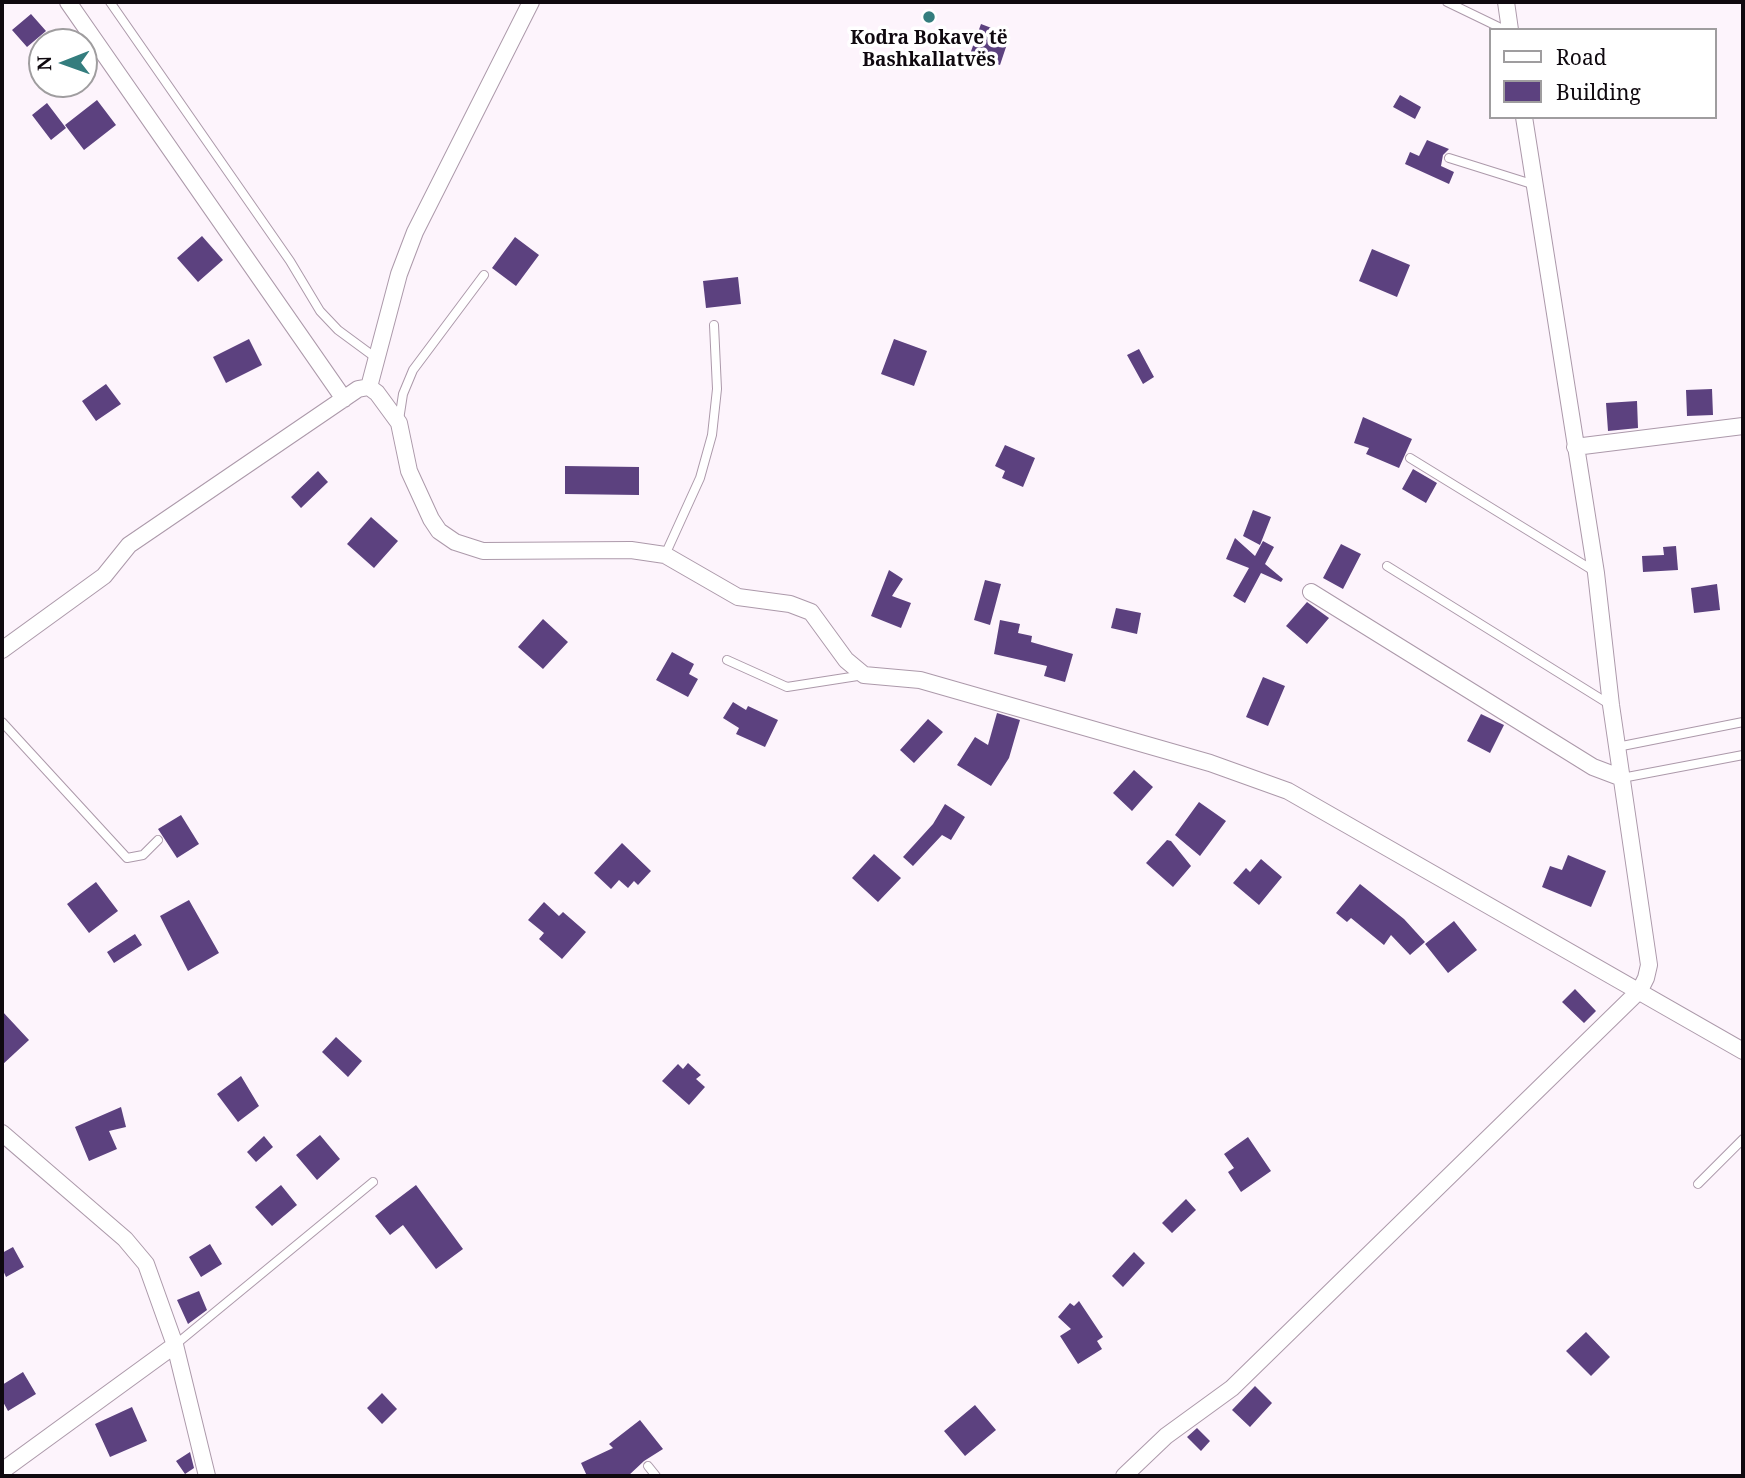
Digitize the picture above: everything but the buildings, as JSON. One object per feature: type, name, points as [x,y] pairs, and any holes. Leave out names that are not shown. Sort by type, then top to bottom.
[{"type":"street","points":[[68,2],[344,399]]},
{"type":"street","points":[[369,387],[399,274],[415,232],[531,2]]},
{"type":"street","points":[[1506,2],[1507,28]]},
{"type":"street","points":[[1124,1476],[1166,1436],[1232,1388],[1640,990],[1649,965],[1611,705],[1596,573],[1524,119]]},
{"type":"street","points":[[2,650],[104,576],[129,545],[358,389],[369,387],[377,393],[399,423],[418,494],[439,531],[455,542],[483,551],[631,550],[665,555],[738,597],[790,604],[811,612],[846,660],[864,675],[920,680],[1210,763],[1288,791],[1408,862],[1640,990],[1743,1051]]},
{"type":"street","points":[[1575,447],[1743,426]]},
{"type":"street","points":[[1311,592],[1593,767],[1622,778]]},
{"type":"street","points":[[2,1133],[125,1240],[146,1264],[175,1345],[187,1405],[207,1476]]},
{"type":"street","points":[[2,1471],[175,1345]]},
{"type":"lane","points":[[110,2],[290,261],[320,311],[338,330],[376,358]]},
{"type":"lane","points":[[1447,2],[1503,28]]},
{"type":"lane","points":[[1449,158],[1535,185]]},
{"type":"lane","points":[[399,423],[402,394],[413,370],[484,275]]},
{"type":"lane","points":[[665,555],[700,478],[712,435],[717,389],[714,325]]},
{"type":"lane","points":[[1410,458],[1596,573]]},
{"type":"lane","points":[[1387,566],[1611,705]]},
{"type":"lane","points":[[727,660],[787,687],[864,675]]},
{"type":"lane","points":[[2,722],[127,858],[143,855],[158,840]]},
{"type":"lane","points":[[1617,747],[1743,722]]},
{"type":"lane","points":[[1622,778],[1743,755]]},
{"type":"lane","points":[[1698,1184],[1743,1139]]},
{"type":"lane","points":[[175,1345],[373,1182]]},
{"type":"lane","points":[[648,1466],[656,1476]]},
{"type":"place","name":"Kodra Bokave të Bashkallatvës","points":[[929,17]]}]
